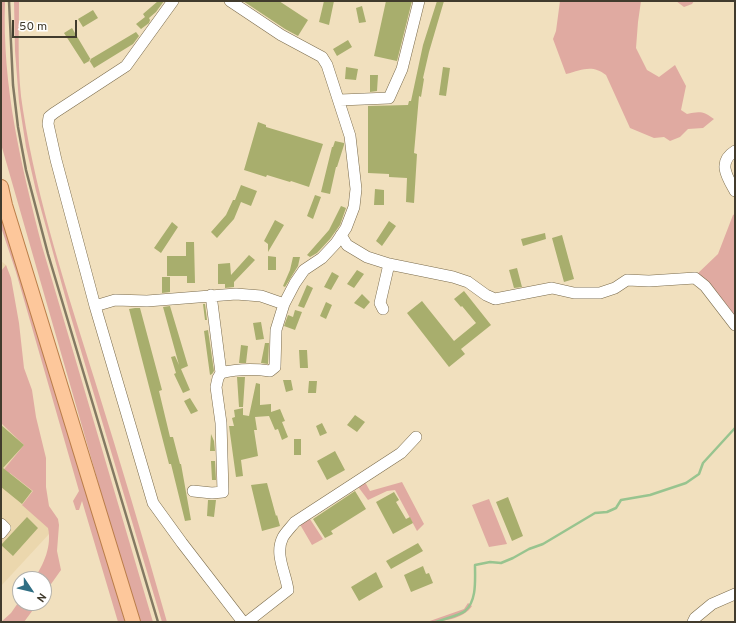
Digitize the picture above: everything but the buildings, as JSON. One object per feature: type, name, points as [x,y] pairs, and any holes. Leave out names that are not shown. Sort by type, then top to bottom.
[{"type":"main road","points":[[1,187],[5,205],[133,622]]},
{"type":"street","points":[[173,1],[126,66],[49,117],[48,124],[56,160],[95,306],[154,503],[182,543],[243,622]]},
{"type":"street","points":[[221,373],[230,371],[260,370],[270,372],[275,367],[276,330],[284,304],[304,270],[322,258],[336,243],[346,228],[354,207],[356,189],[350,136],[340,100],[327,65],[322,57],[281,35],[230,1]]},
{"type":"street","points":[[340,100],[389,98],[402,69],[419,1]]},
{"type":"street","points":[[735,151],[729,155],[724,168],[735,191]]},
{"type":"street","points":[[341,235],[347,245],[367,257],[389,264],[453,277],[468,282],[486,295],[495,299],[552,288],[574,293],[600,293],[615,288],[627,280],[649,281],[695,278],[705,286],[735,325]]},
{"type":"street","points":[[383,309],[380,303],[389,264]]},
{"type":"street","points":[[95,306],[115,300],[147,301],[211,295],[249,294],[261,296],[284,304]]},
{"type":"street","points":[[193,491],[212,493],[223,492],[220,423],[216,387],[221,373],[211,295]]},
{"type":"street","points":[[247,622],[288,590],[287,580],[279,552],[283,537],[295,522],[400,453],[416,437]]},
{"type":"street","points":[[1,524],[5,528],[1,533]]},
{"type":"street","points":[[693,622],[712,604],[735,594]]},
{"type":"shaded area","points":[[1,1],[5,1],[7,64],[14,125],[34,215],[153,622],[140,622],[127,583],[1,144]]},
{"type":"shaded area","points":[[14,1],[19,1],[21,96],[36,178],[64,281],[123,471],[167,622],[162,622],[70,314],[36,191],[26,147],[19,102],[15,51]]},
{"type":"shaded area","points":[[560,1],[641,1],[636,48],[647,70],[659,77],[675,65],[686,86],[681,110],[687,114],[695,112],[704,113],[714,119],[703,128],[688,129],[680,137],[670,141],[664,137],[654,138],[630,128],[606,75],[591,69],[566,74],[553,39],[556,31]]},
{"type":"shaded area","points":[[676,1],[694,1],[692,4],[684,7]]},
{"type":"shaded area","points":[[1,210],[21,272],[125,622],[118,622],[82,501],[79,510],[76,510],[73,501],[79,491],[16,272],[1,227]]},
{"type":"shaded area","points":[[735,214],[735,322],[695,276],[718,254],[733,215]]},
{"type":"shaded area","points":[[1,261],[6,265],[50,533],[15,571],[12,571],[12,574],[1,586]]},
{"type":"shaded area","points":[[6,265],[11,278],[19,323],[24,368],[32,390],[36,417],[46,458],[46,487],[49,506],[58,519],[59,525],[57,551],[61,570],[52,583],[52,571],[39,571],[48,548],[48,528],[22,505],[33,491],[10,473],[1,484],[1,473],[24,445],[1,423],[1,271]]},
{"type":"shaded area","points":[[365,482],[370,491],[402,482],[424,524],[417,531],[395,490],[387,491],[368,500],[356,484]]},
{"type":"shaded area","points":[[489,499],[507,544],[489,547],[472,505]]},
{"type":"shaded area","points":[[308,516],[323,539],[312,545],[298,521]]},
{"type":"shaded area","points":[[468,603],[472,606],[464,614],[458,617],[427,622],[464,609]]},
{"type":"shaded area","points":[[12,611],[32,611],[24,622],[1,622]]},
{"type":"waterway","points":[[436,622],[460,614],[469,607],[472,602],[475,584],[475,565],[490,562],[501,563],[513,558],[529,549],[543,544],[595,513],[607,512],[616,508],[621,500],[650,495],[686,483],[699,474],[703,463],[735,428]]},
{"type":"railway","points":[[9,1],[13,85],[18,127],[26,170],[48,254],[158,622]]}]
